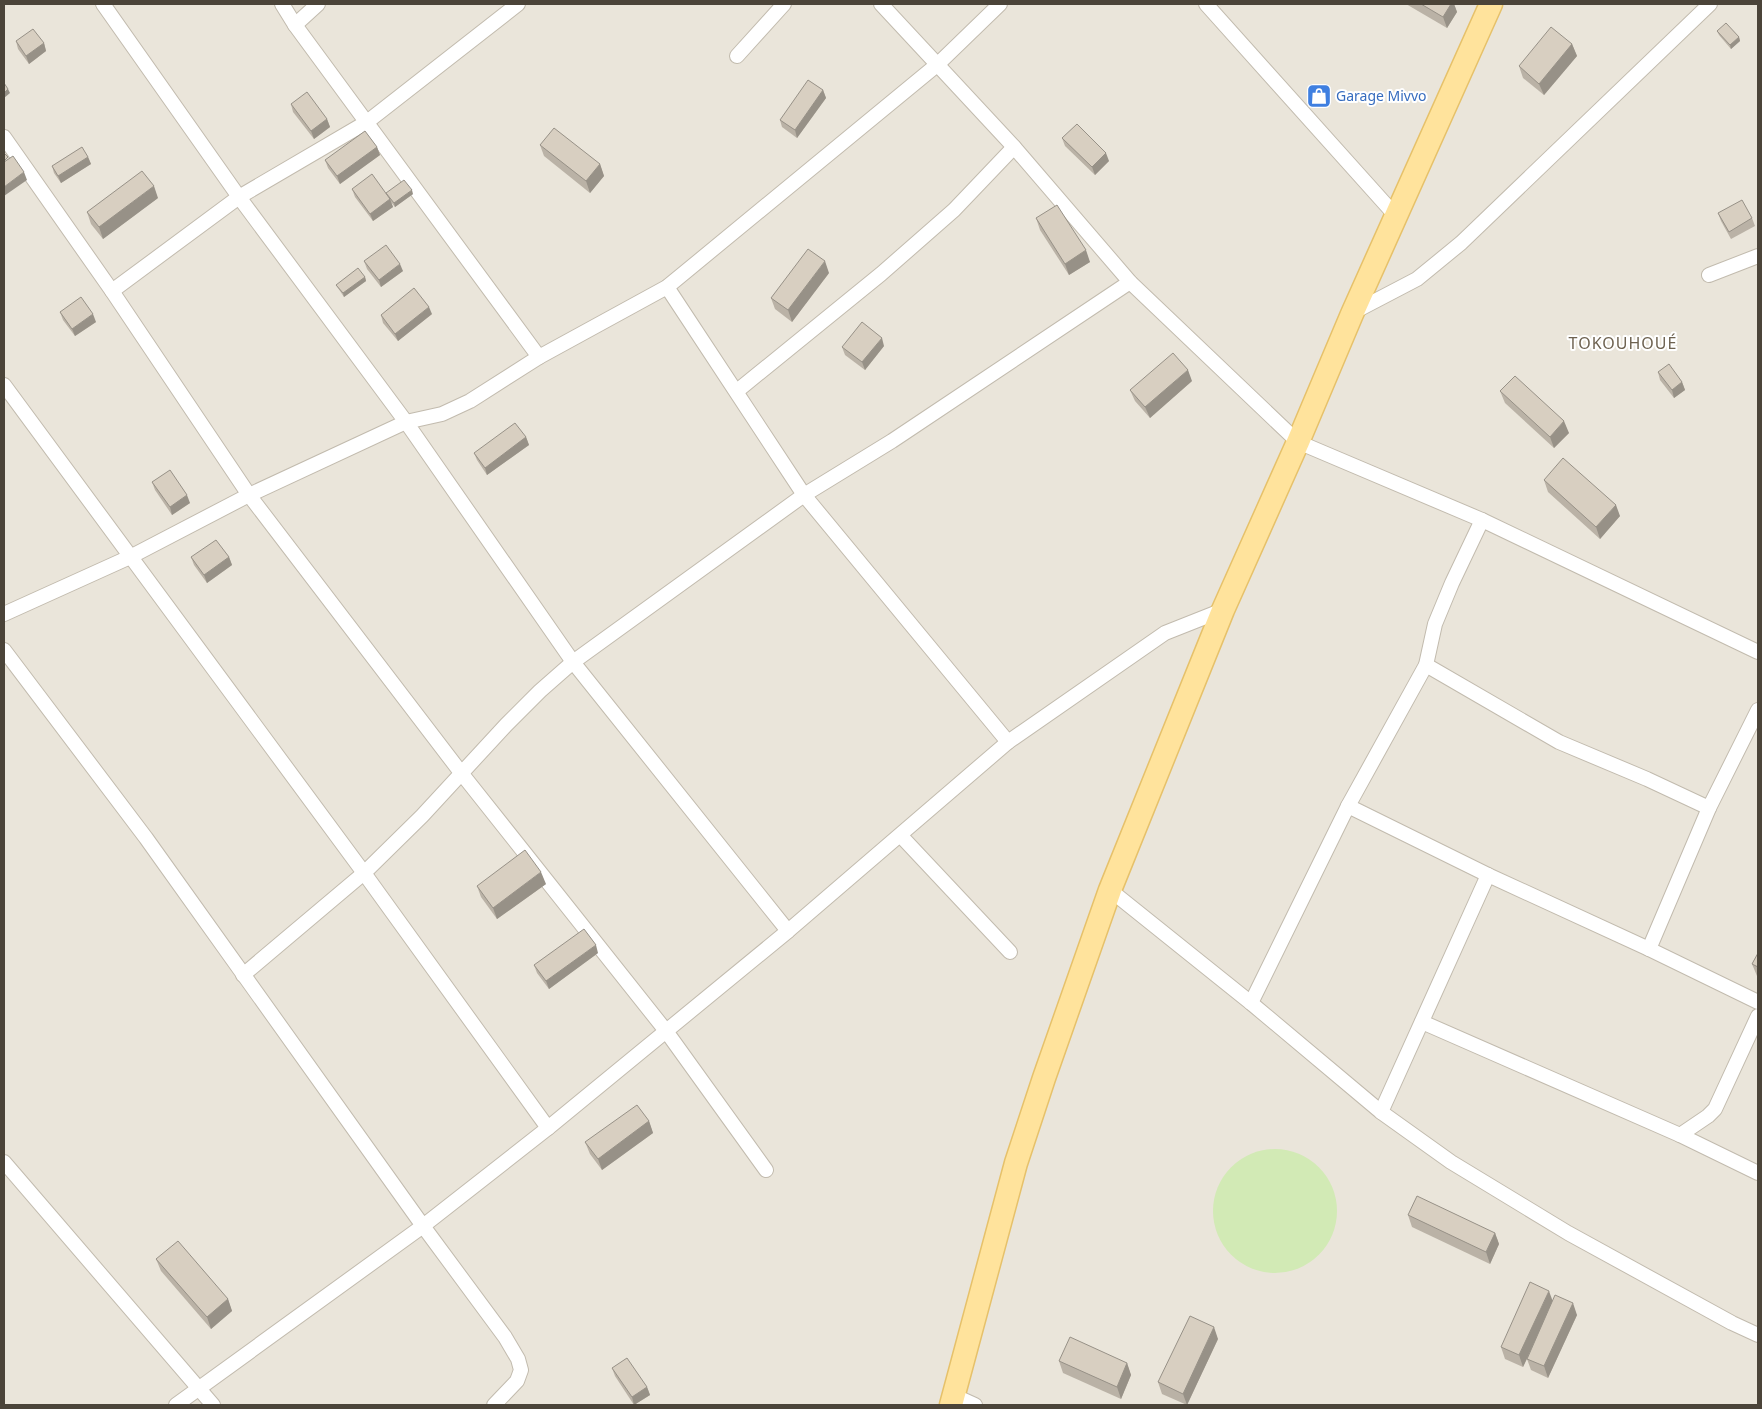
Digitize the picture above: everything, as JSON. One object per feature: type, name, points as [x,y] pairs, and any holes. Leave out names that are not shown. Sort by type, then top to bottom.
[{"type":"main road","points":[[952,1400],[1016,1162],[1110,890],[1223,610],[1298,442],[1352,314],[1491,4]]},
{"type":"street","points":[[103,4],[239,197],[406,422],[573,662],[788,931]]},
{"type":"street","points":[[282,4],[295,25],[539,357]]},
{"type":"street","points":[[295,25],[318,4]]},
{"type":"street","points":[[112,291],[239,197],[367,122],[518,4]]},
{"type":"street","points":[[737,56],[784,4]]},
{"type":"street","points":[[881,4],[1014,147],[1130,282],[1298,442],[1482,520],[1758,652]]},
{"type":"street","points":[[4,614],[130,556],[249,495],[406,422],[442,414],[470,401],[539,357],[667,287],[938,64],[1000,4]]},
{"type":"street","points":[[1206,4],[1396,216]]},
{"type":"street","points":[[1352,314],[1417,279],[1461,243],[1710,4]]},
{"type":"street","points":[[4,137],[112,291],[249,495],[462,774],[666,1031],[766,1170]]},
{"type":"street","points":[[736,391],[882,274],[954,210],[1014,147]]},
{"type":"street","points":[[1709,275],[1758,256]]},
{"type":"street","points":[[243,975],[364,873],[422,816],[506,725],[573,662],[804,495],[892,441],[1130,282]]},
{"type":"street","points":[[667,287],[804,495],[1008,742]]},
{"type":"street","points":[[4,386],[364,873],[548,1128]]},
{"type":"street","points":[[1251,1004],[1348,806],[1426,665],[1435,624],[1482,520]]},
{"type":"street","points":[[176,1405],[422,1226],[548,1128],[788,931],[901,836],[1008,742],[1165,633],[1223,610]]},
{"type":"street","points":[[4,650],[146,838],[422,1226],[505,1337],[518,1359],[521,1370],[517,1381],[494,1405]]},
{"type":"street","points":[[1426,665],[1559,742],[1647,779],[1709,808]]},
{"type":"street","points":[[1649,949],[1709,808],[1758,710]]},
{"type":"street","points":[[1348,806],[1488,875],[1649,949],[1758,1002]]},
{"type":"street","points":[[901,836],[1010,952]]},
{"type":"street","points":[[1382,1112],[1488,875]]},
{"type":"street","points":[[1110,890],[1382,1112],[1451,1162],[1568,1233],[1723,1318],[1758,1335]]},
{"type":"street","points":[[1680,1136],[1715,1109],[1758,1016]]},
{"type":"street","points":[[1422,1022],[1680,1136],[1758,1173]]},
{"type":"street","points":[[4,1162],[213,1405]]},
{"type":"street","points":[[952,1400],[975,1405]]},
{"type":"shaded area","points":[[4,4],[1758,4],[1758,1405],[4,1405]]},
{"type":"green space","points":[[1275,1149],[1299,1154],[1319,1167],[1332,1187],[1337,1211],[1332,1235],[1319,1255],[1299,1268],[1275,1273],[1251,1268],[1231,1255],[1218,1235],[1213,1211],[1218,1187],[1231,1167],[1251,1154]]},
{"type":"building","points":[[1421,4],[1451,4],[1443,17]]},
{"type":"building","points":[[1726,23],[1739,37],[1730,45],[1717,31]]},
{"type":"building","points":[[1551,27],[1572,44],[1539,84],[1519,66]]},
{"type":"building","points":[[33,29],[44,43],[26,56],[16,41]]},
{"type":"building","points":[[808,80],[823,90],[795,130],[780,120]]},
{"type":"building","points":[[4,83],[8,89],[4,93]]},
{"type":"building","points":[[307,92],[327,119],[311,131],[291,104]]},
{"type":"building","points":[[1077,124],[1106,153],[1092,167],[1062,138]]},
{"type":"building","points":[[554,128],[600,164],[586,181],[540,145]]},
{"type":"building","points":[[365,131],[377,147],[337,176],[325,160]]},
{"type":"building","points":[[82,147],[88,157],[58,176],[52,166]]},
{"type":"building","points":[[4,153],[8,157],[4,161]]},
{"type":"building","points":[[13,156],[24,172],[4,187],[4,162]]},
{"type":"building","points":[[142,171],[154,186],[99,227],[87,212]]},
{"type":"building","points":[[372,174],[390,199],[370,214],[352,189]]},
{"type":"building","points":[[404,180],[412,190],[394,203],[386,193]]},
{"type":"building","points":[[1742,200],[1752,218],[1729,232],[1718,213]]},
{"type":"building","points":[[1057,205],[1086,250],[1065,264],[1036,218]]},
{"type":"building","points":[[386,245],[400,264],[379,280],[364,261]]},
{"type":"building","points":[[808,249],[825,261],[788,310],[771,298]]},
{"type":"building","points":[[358,268],[365,277],[343,293],[336,285]]},
{"type":"building","points":[[414,288],[429,307],[395,334],[381,315]]},
{"type":"building","points":[[81,297],[93,314],[72,329],[60,312]]},
{"type":"building","points":[[862,322],[882,338],[862,362],[842,347]]},
{"type":"building","points":[[1173,353],[1188,370],[1145,407],[1130,390]]},
{"type":"building","points":[[1669,364],[1682,382],[1672,390],[1658,372]]},
{"type":"building","points":[[1515,376],[1564,421],[1550,437],[1500,391]]},
{"type":"building","points":[[515,423],[526,437],[485,468],[474,453]]},
{"type":"building","points":[[1563,458],[1616,505],[1596,527],[1544,480]]},
{"type":"building","points":[[170,470],[187,495],[170,507],[152,482]]},
{"type":"building","points":[[216,540],[229,557],[204,575],[191,557]]},
{"type":"building","points":[[525,850],[541,872],[493,908],[477,886]]},
{"type":"building","points":[[584,929],[596,945],[546,981],[534,965]]},
{"type":"building","points":[[1758,953],[1758,967],[1752,964]]},
{"type":"building","points":[[637,1105],[649,1121],[598,1159],[585,1142]]},
{"type":"building","points":[[1417,1196],[1495,1233],[1486,1252],[1408,1215]]},
{"type":"building","points":[[178,1241],[228,1299],[207,1317],[156,1259]]},
{"type":"building","points":[[1530,1282],[1549,1291],[1519,1355],[1501,1347]]},
{"type":"building","points":[[1555,1295],[1573,1303],[1544,1366],[1527,1359]]},
{"type":"building","points":[[1190,1316],[1214,1327],[1183,1394],[1158,1382]]},
{"type":"building","points":[[1070,1337],[1127,1363],[1117,1387],[1059,1361]]},
{"type":"building","points":[[627,1358],[647,1387],[632,1397],[612,1368]]},
{"type":"place","name":"Garage Mivvo","points":[[1319,96]]},
{"type":"district","name":"TOKOUHOUÉ","points":[[1623,343]]}]
